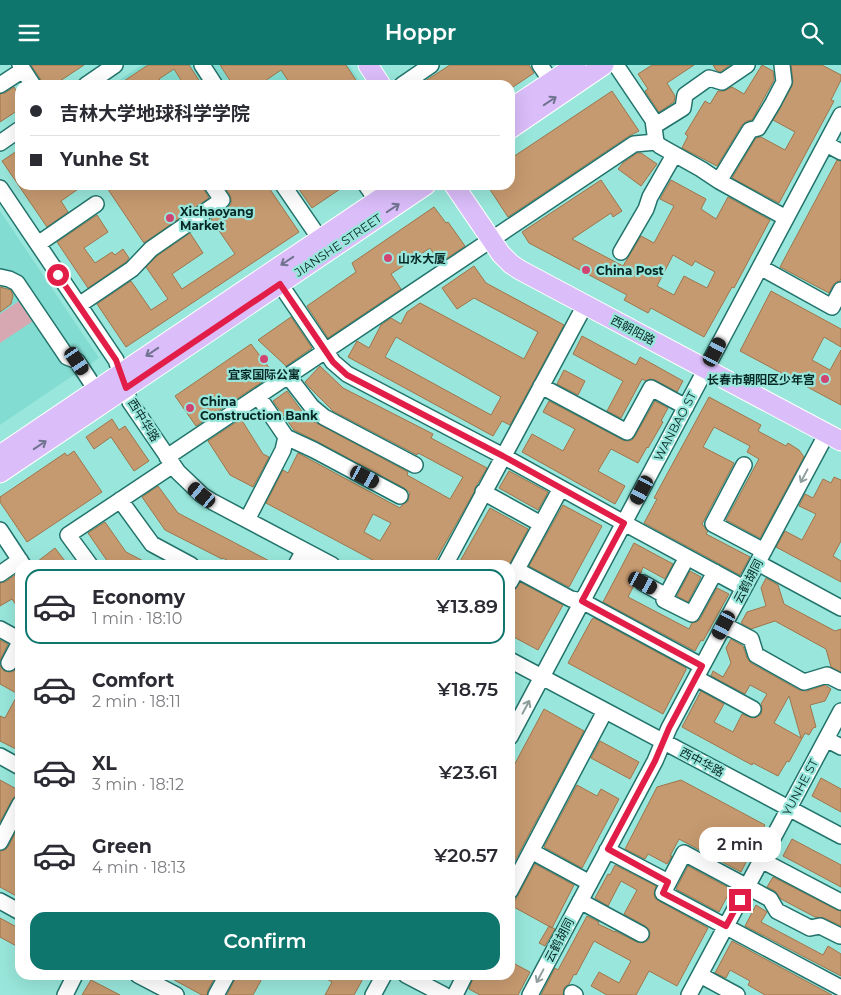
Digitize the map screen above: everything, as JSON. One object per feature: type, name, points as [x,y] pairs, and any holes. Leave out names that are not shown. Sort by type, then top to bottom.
[{"type":"main road","points":[[368,65],[378,80]]},
{"type":"main road","points":[[380,65],[390,80]]},
{"type":"main road","points":[[515,106],[576,65]]},
{"type":"main road","points":[[515,126],[604,65]]},
{"type":"main road","name":"JIANSHE STREET","points":[[0,473],[123,381],[320,239],[392,190]]},
{"type":"main road","name":"JIANSHE STREET","points":[[0,455],[96,390],[123,381],[280,284],[419,190]]},
{"type":"main road","name":"西朝阳路","points":[[457,190],[501,254],[520,270],[834,437]]},
{"type":"street","points":[[202,65],[212,80]]},
{"type":"street","points":[[540,65],[551,81]]},
{"type":"street","points":[[616,65],[653,120],[656,142],[660,146],[786,218]]},
{"type":"street","points":[[654,126],[683,108],[685,95],[709,78],[722,82],[747,65]]},
{"type":"street","points":[[719,181],[750,130],[758,128],[774,103],[784,82],[782,65]]},
{"type":"street","points":[[93,80],[112,66]]},
{"type":"street","points":[[409,80],[429,66]]},
{"type":"street","points":[[0,85],[21,67],[30,80]]},
{"type":"street","name":"WANBAO ST","points":[[515,728],[841,115]]},
{"type":"street","points":[[0,143],[15,132]]},
{"type":"street","points":[[86,560],[68,535],[120,500],[258,396],[634,143],[656,142]]},
{"type":"street","points":[[826,143],[841,152]]},
{"type":"street","points":[[621,252],[674,155]]},
{"type":"street","name":"西中华路","points":[[0,188],[116,360],[130,402],[178,472],[202,495],[323,560]]},
{"type":"street","points":[[79,305],[132,269],[151,249],[222,200],[215,190]]},
{"type":"street","points":[[286,190],[320,239]]},
{"type":"street","points":[[369,190],[376,201]]},
{"type":"street","points":[[38,244],[96,204]]},
{"type":"street","points":[[760,267],[832,307],[841,290]]},
{"type":"street","points":[[0,277],[17,283],[67,357],[77,361],[96,390]]},
{"type":"street","points":[[280,284],[333,362],[347,375],[503,456],[744,588]]},
{"type":"street","points":[[447,560],[586,305]]},
{"type":"street","points":[[288,376],[312,407],[324,417],[416,465]]},
{"type":"street","points":[[541,386],[627,432],[651,388],[686,407]]},
{"type":"street","points":[[258,396],[286,437],[400,496]]},
{"type":"street","points":[[247,520],[283,450],[286,437]]},
{"type":"street","name":"云鹤胡同","points":[[530,995],[655,761],[669,728],[744,588],[834,437]]},
{"type":"street","points":[[744,465],[713,524],[761,557],[841,607]]},
{"type":"street","points":[[515,572],[561,488]]},
{"type":"street","points":[[483,492],[541,525]]},
{"type":"street","points":[[120,500],[152,544],[182,560]]},
{"type":"street","points":[[0,530],[20,560]]},
{"type":"street","points":[[299,560],[304,550]]},
{"type":"street","points":[[687,557],[664,600],[692,614],[714,572]]},
{"type":"street","points":[[0,574],[15,566]]},
{"type":"street","points":[[515,577],[571,599],[582,601],[699,672],[753,709]]},
{"type":"street","points":[[643,583],[666,596]]},
{"type":"street","points":[[724,625],[751,639],[756,655],[804,682],[827,675],[841,682]]},
{"type":"street","points":[[0,629],[15,638]]},
{"type":"street","points":[[9,663],[15,651]]},
{"type":"street","name":"西中华路","points":[[515,663],[841,836]]},
{"type":"street","points":[[515,881],[605,711]]},
{"type":"street","name":"YUNHE ST","points":[[689,995],[841,711]]},
{"type":"street","points":[[826,739],[841,747]]},
{"type":"street","points":[[0,756],[15,764]]},
{"type":"street","points":[[0,842],[15,814]]},
{"type":"street","points":[[608,849],[668,882]]},
{"type":"street","points":[[531,851],[590,883]]},
{"type":"street","points":[[840,936],[820,925],[810,928],[777,911],[770,899],[684,853],[663,893],[841,988]]},
{"type":"street","points":[[762,860],[841,902]]},
{"type":"street","points":[[0,901],[15,909]]},
{"type":"street","points":[[580,901],[641,934]]},
{"type":"street","points":[[700,975],[737,995]]},
{"type":"street","points":[[65,995],[72,980]]},
{"type":"street","points":[[148,980],[176,995]]},
{"type":"street","points":[[216,995],[224,980]]},
{"type":"street","points":[[373,995],[381,980]]},
{"type":"street","points":[[416,980],[444,995]]},
{"type":"street","points":[[455,995],[462,980]]},
{"type":"shaded area","points":[[142,65],[192,65],[202,80],[120,80]]},
{"type":"shaded area","points":[[213,65],[349,65],[359,80],[224,80]]},
{"type":"shaded area","points":[[0,211],[99,358],[0,425]]},
{"type":"shaded area","points":[[19,301],[33,321],[0,343],[0,314]]},
{"type":"building","points":[[31,65],[84,65],[62,80],[41,80]]},
{"type":"building","points":[[148,65],[189,65],[199,80],[181,80],[174,69],[160,80],[126,80]]},
{"type":"building","points":[[220,65],[346,65],[356,80],[288,80],[281,70],[266,80],[230,80]]},
{"type":"building","points":[[450,65],[529,65],[534,73],[515,86],[515,80],[427,80]]},
{"type":"building","points":[[652,65],[694,65],[667,83],[675,96],[674,102],[659,112],[645,91],[648,89],[638,74]]},
{"type":"building","points":[[713,65],[730,65],[720,72]]},
{"type":"building","points":[[762,65],[773,71],[774,80],[752,120],[742,125],[717,166],[682,148],[688,136],[685,134],[705,101],[710,104],[718,91],[724,91],[732,87],[744,94]]},
{"type":"building","points":[[791,65],[822,65],[841,75],[841,80],[831,100],[834,101],[779,203],[732,178],[756,138],[761,137],[785,150],[795,132],[773,120],[792,86]]},
{"type":"building","points":[[14,87],[15,88],[15,112],[0,122],[0,94]]},
{"type":"building","points":[[612,91],[639,131],[508,217],[490,190],[515,190],[515,156]]},
{"type":"building","points":[[15,152],[15,180],[2,161]]},
{"type":"building","points":[[637,153],[641,153],[657,164],[641,186],[618,169]]},
{"type":"building","points":[[837,160],[841,161],[841,278],[840,281],[833,285],[829,293],[780,267]]},
{"type":"building","points":[[601,180],[622,211],[613,217],[611,213],[572,239],[623,266],[641,236],[654,243],[674,206],[660,199],[671,180],[706,199],[701,209],[716,219],[728,197],[770,220],[734,288],[732,287],[704,337],[651,308],[648,313],[624,300],[627,295],[529,243],[522,232]],"holes":[[[673,255],[692,266],[695,261],[715,272],[707,288],[684,276],[674,295],[657,286]]]},
{"type":"building","points":[[22,190],[77,190],[61,201],[68,212],[47,227]]},
{"type":"building","name":"Xichaoyang Market","points":[[108,190],[204,190],[209,198],[144,243]]},
{"type":"building","points":[[226,190],[270,190],[299,232],[126,347],[97,304],[131,281],[151,310],[168,299],[146,267],[157,256],[190,233],[203,253],[172,274],[182,289],[235,254],[211,219],[231,204],[230,195]]},
{"type":"building","points":[[299,190],[339,190],[312,208]]},
{"type":"building","name":"山水大厦","points":[[434,207],[446,223],[448,222],[465,246],[440,263],[430,248],[391,274],[401,289],[328,338],[307,306],[356,272],[352,263]]},
{"type":"building","points":[[97,215],[108,232],[84,248],[95,263],[112,252],[115,255],[123,249],[129,258],[88,288],[57,242]]},
{"type":"building","points":[[474,266],[486,283],[564,325],[510,425],[502,421],[493,436],[348,357],[357,341],[369,348],[381,325],[391,318],[401,324],[407,312],[420,303],[524,359],[538,332],[474,298],[457,309],[442,288]],"holes":[[[396,337],[501,397],[491,415],[385,357]]]},
{"type":"building","points":[[0,287],[11,290],[13,296],[11,304],[0,312]]},
{"type":"building","points":[[771,291],[841,329],[841,347],[824,337],[812,360],[830,370],[841,350],[841,405],[740,351]]},
{"type":"building","points":[[291,317],[312,348],[286,366],[258,340]]},
{"type":"building","points":[[582,336],[636,365],[640,357],[683,381],[677,392],[655,380],[650,379],[646,381],[642,379],[621,418],[607,411],[623,381],[573,354]]},
{"type":"building","points":[[251,344],[274,374],[196,426],[175,396]]},
{"type":"building","points":[[320,366],[343,388],[433,434],[431,438],[487,468],[436,560],[373,560],[266,503],[283,470],[288,473],[298,453],[400,508],[408,501],[410,493],[404,488],[294,430],[273,401],[287,391],[307,418],[408,472],[407,475],[450,499],[463,477],[333,411],[305,382]],"holes":[[[373,514],[391,523],[380,541],[364,532]]]},
{"type":"building","points":[[564,370],[585,381],[578,395],[557,384]]},
{"type":"building","points":[[709,397],[761,425],[758,431],[786,446],[788,443],[799,450],[804,457],[760,538],[726,520],[759,459],[747,452],[750,446],[714,427],[703,447],[734,463],[702,524],[708,531],[706,534],[750,557],[740,575],[644,523],[657,499],[654,498]]},
{"type":"building","points":[[549,401],[627,441],[632,440],[635,436],[655,401],[668,408],[661,421],[663,422],[638,463],[611,449],[598,471],[625,486],[615,504],[522,452],[532,434],[563,451],[575,429],[543,412]]},
{"type":"building","points":[[112,419],[119,430],[125,426],[149,461],[134,471],[111,437],[94,449],[86,437]]},
{"type":"building","points":[[241,419],[263,454],[269,457],[253,487],[230,475],[208,441]]},
{"type":"building","points":[[74,451],[102,492],[27,542],[0,502],[0,497],[65,453],[67,456]]},
{"type":"building","points":[[509,471],[548,492],[538,510],[499,488]]},
{"type":"building","points":[[834,477],[841,480],[841,541],[833,556],[841,561],[841,582],[776,547],[785,531],[802,540],[816,514],[799,506],[805,494],[813,498],[823,479],[831,483]]},
{"type":"building","points":[[158,486],[178,513],[267,560],[222,559],[165,530],[142,497]]},
{"type":"building","points":[[563,505],[602,526],[569,587],[529,566]]},
{"type":"building","points":[[490,508],[528,529],[512,560],[461,560]]},
{"type":"building","points":[[105,522],[126,552],[141,560],[107,560],[88,533]]},
{"type":"building","points":[[634,543],[673,564],[665,579],[643,567],[640,575],[635,579],[628,597],[689,629],[692,623],[700,619],[717,588],[729,594],[703,641],[701,640],[695,651],[603,602]]},
{"type":"building","points":[[55,548],[64,560],[39,560]]},
{"type":"building","points":[[690,571],[701,577],[688,602],[677,596]]},
{"type":"building","points":[[15,575],[15,604],[12,599],[0,606],[0,583]]},
{"type":"building","points":[[766,578],[778,585],[784,604],[835,631],[841,629],[841,672],[831,667],[826,649],[775,621],[751,629],[741,623],[747,612],[766,606],[761,588]]},
{"type":"building","points":[[520,582],[563,605],[538,650],[515,638],[515,590]]},
{"type":"building","points":[[594,618],[686,668],[663,714],[568,663]]},
{"type":"building","points":[[731,639],[743,646],[751,663],[799,690],[807,691],[825,685],[831,689],[825,701],[810,705],[816,727],[813,728],[809,735],[805,733],[789,762],[787,761],[778,776],[753,763],[752,765],[682,727],[701,691],[724,704],[714,722],[733,732],[742,714],[753,718],[761,714],[761,704],[767,694],[750,685],[745,694],[711,676],[713,671],[723,677],[731,663],[726,648]],"holes":[[[789,696],[801,738],[774,723]]]},
{"type":"building","points":[[0,640],[8,644],[0,661]]},
{"type":"building","points":[[0,665],[4,671],[15,670],[15,692],[0,684]]},
{"type":"building","points":[[15,700],[15,748],[0,741],[0,716],[5,718]]},
{"type":"building","points":[[544,709],[584,731],[515,861],[515,764]]},
{"type":"building","points":[[600,741],[639,762],[630,779],[591,758]]},
{"type":"building","points":[[821,778],[841,789],[841,812],[812,796]]},
{"type":"building","points":[[0,780],[15,788],[15,796],[0,822]]},
{"type":"building","points":[[681,780],[765,825],[741,872],[679,839],[667,864],[648,854],[645,859],[625,849],[657,787]]},
{"type":"building","points":[[577,785],[597,796],[601,789],[619,799],[582,868],[544,847]]},
{"type":"building","points":[[15,834],[15,895],[0,887],[0,851],[8,847]]},
{"type":"building","points":[[792,839],[841,865],[841,887],[783,856]]},
{"type":"building","points":[[535,864],[574,885],[552,928],[515,908],[515,901]]},
{"type":"building","points":[[615,865],[656,886],[655,898],[708,928],[677,986],[649,971],[636,995],[607,995],[591,986],[599,972],[619,983],[631,961],[594,941],[576,975],[574,974],[569,984],[564,988],[563,995],[541,995],[555,968],[558,970],[587,916],[599,922],[598,924],[637,942],[642,943],[649,939],[649,929],[624,914],[637,890],[621,881],[608,906],[595,898]]},
{"type":"building","points":[[688,866],[731,889],[719,912],[676,889]]},
{"type":"building","points":[[773,877],[841,911],[841,926],[824,918],[815,917],[781,899],[775,891],[767,887]]},
{"type":"building","points":[[756,905],[767,912],[761,922],[823,955],[828,946],[841,954],[841,976],[745,926]]},
{"type":"building","points":[[0,918],[15,926],[15,945],[0,937]]},
{"type":"building","points":[[549,926],[555,929],[545,946],[539,943]]},
{"type":"building","points":[[732,941],[832,995],[765,995],[748,985],[750,981],[730,970],[726,978],[715,973]]},
{"type":"building","points":[[515,964],[530,972],[518,995],[480,995],[469,989],[472,980],[515,980]]},
{"type":"building","points":[[91,980],[120,995],[82,995]]},
{"type":"building","points":[[174,980],[213,980],[207,995],[202,995]]},
{"type":"building","points":[[234,980],[261,980],[253,995],[227,995]]},
{"type":"building","points":[[329,980],[362,980],[354,995],[325,995],[332,982]]},
{"type":"place","name":"Xichaoyang Market","points":[[170,218]]},
{"type":"place","name":"山水大厦","points":[[388,258]]},
{"type":"place","name":"China Post","points":[[586,270]]},
{"type":"place","name":"宜家国际公寓","points":[[264,359]]},
{"type":"place","name":"长春市朝阳区少年宫","points":[[825,379]]},
{"type":"place","name":"China Construction Bank","points":[[190,408]]},
{"type":"route","points":[[58,275],[116,360],[126,388],[280,284],[333,362],[347,375],[503,456],[624,523],[582,601],[702,666],[669,728],[655,761],[608,849],[668,882],[663,893],[726,926],[740,900]]}]
